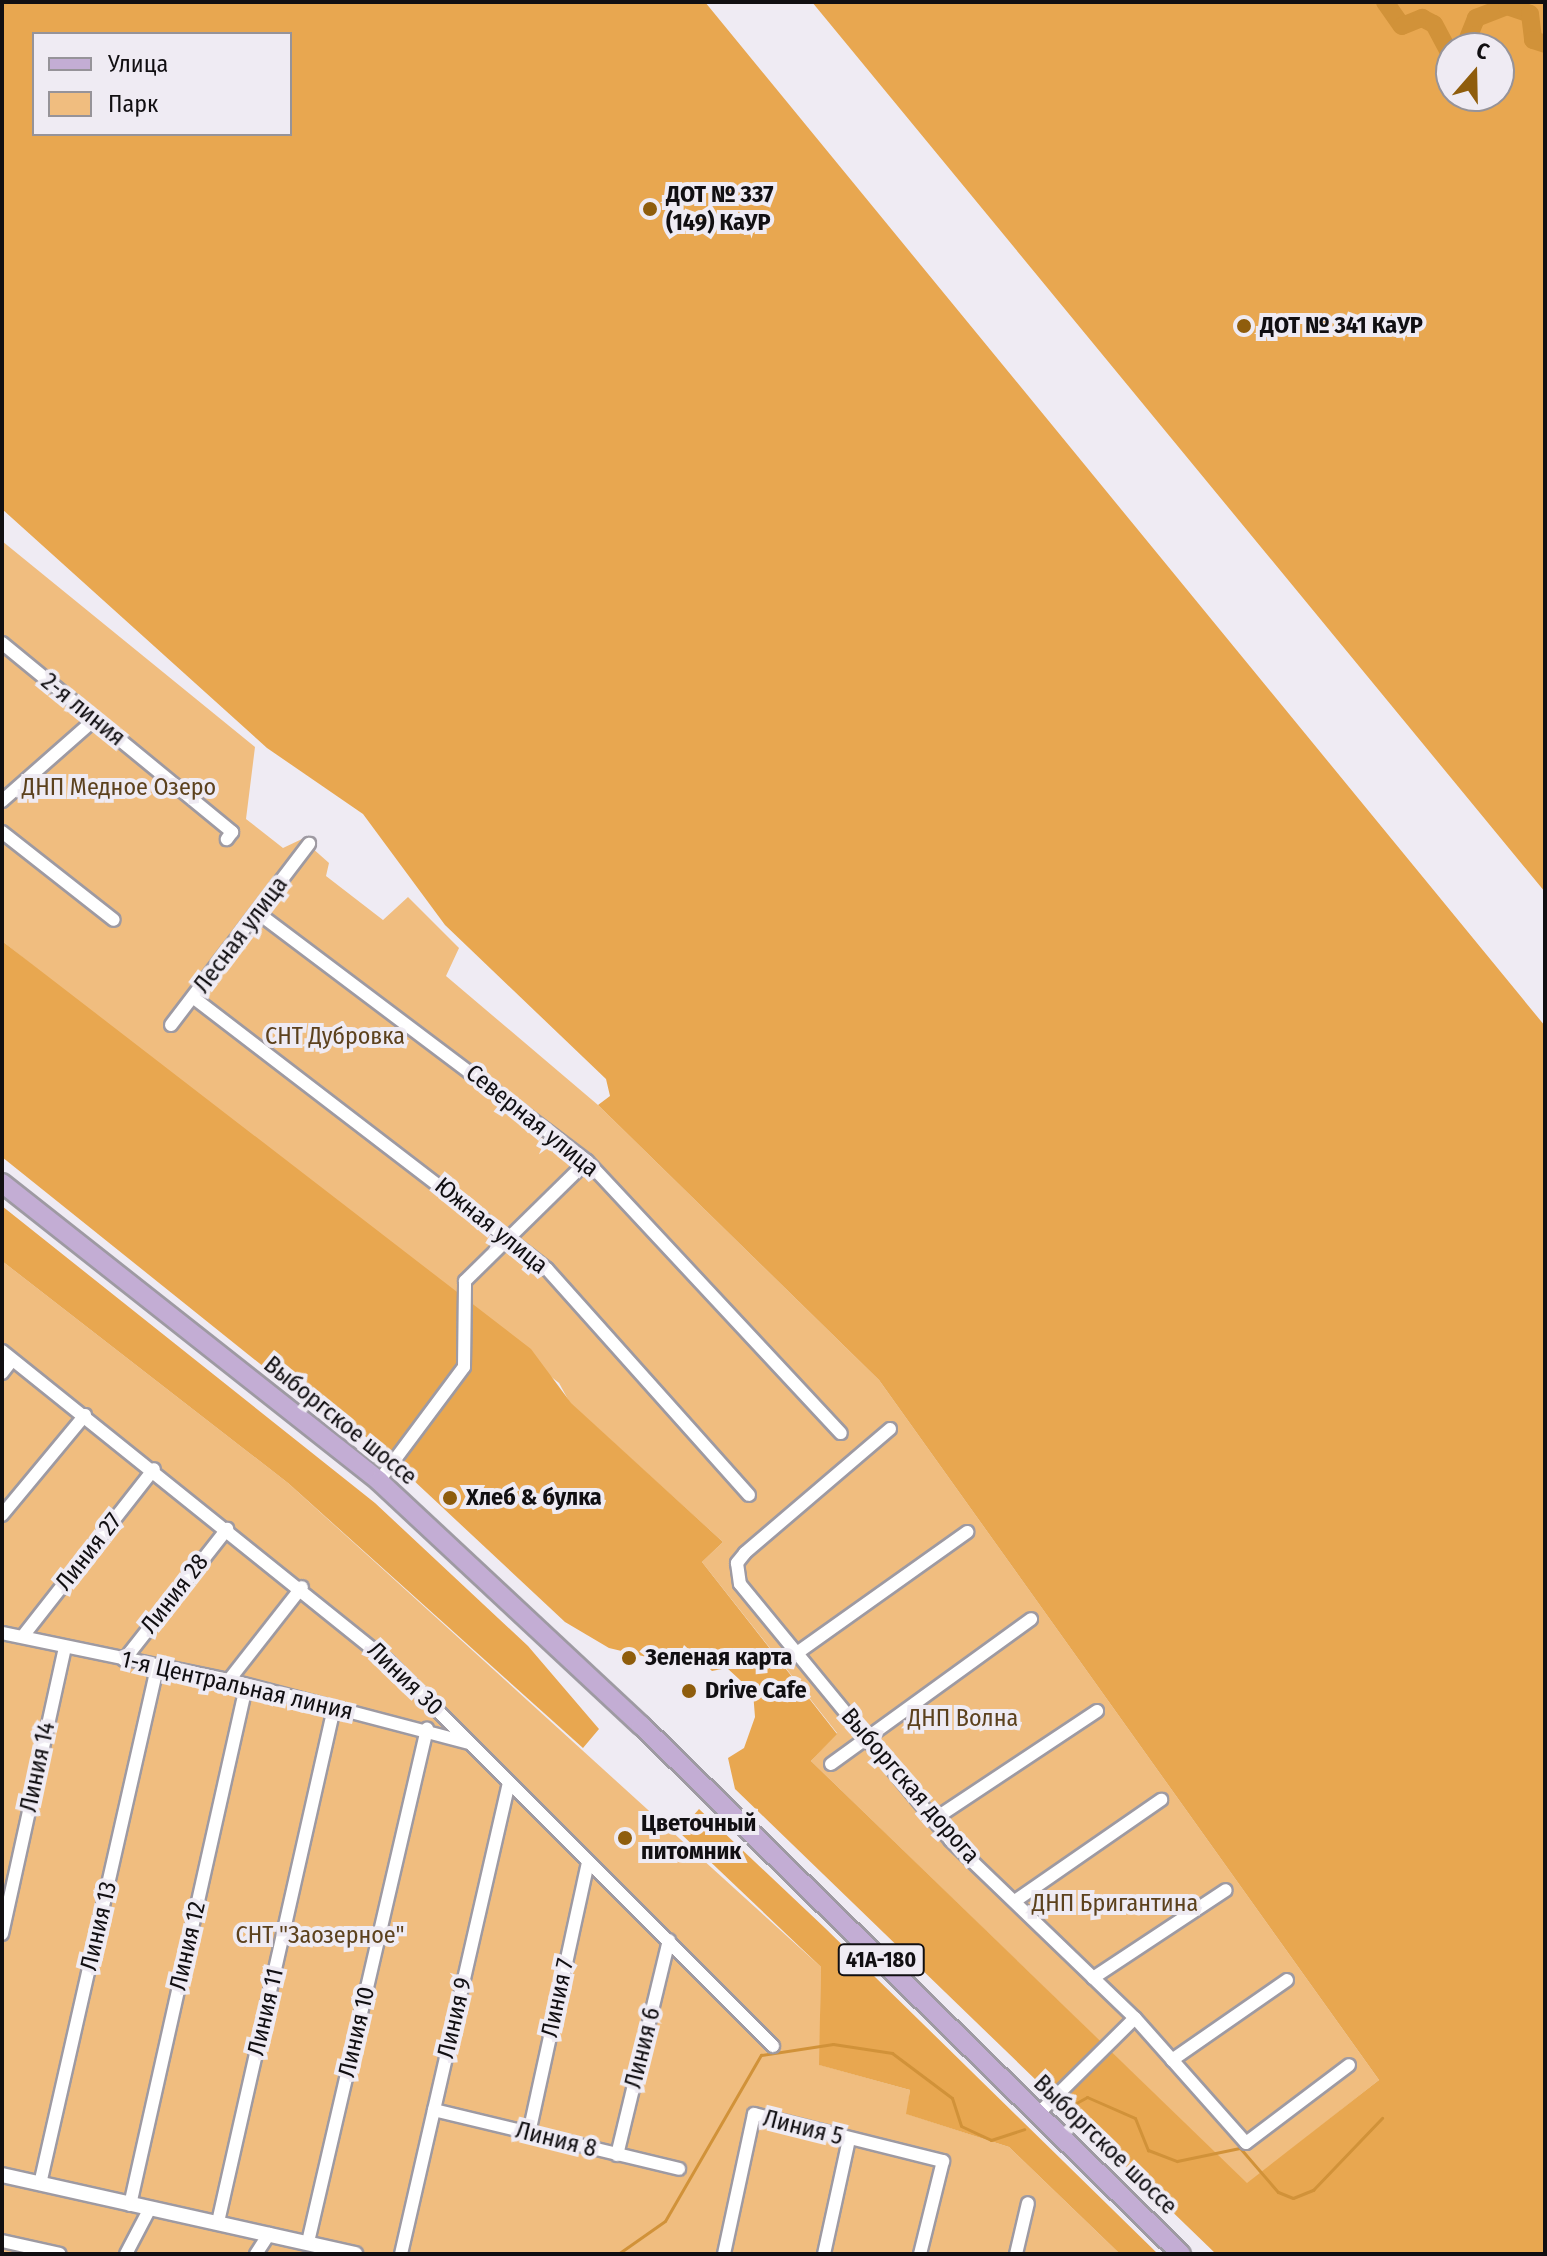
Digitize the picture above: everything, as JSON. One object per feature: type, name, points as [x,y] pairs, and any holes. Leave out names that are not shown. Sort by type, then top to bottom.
[{"type":"main road","name":"Выборгское шоссе","points":[[2,1183],[379,1481],[768,1849],[1181,2254]]},
{"type":"street","name":"2-я линия","points":[[2,643],[232,832],[227,839]]},
{"type":"street","points":[[2,801],[94,720]]},
{"type":"street","points":[[2,832],[114,920]]},
{"type":"street","name":"Лесная улица","points":[[171,1025],[309,844]]},
{"type":"street","name":"Северная улица","points":[[258,913],[587,1161],[841,1433]]},
{"type":"street","name":"Южная улица","points":[[194,998],[547,1269],[749,1495]]},
{"type":"street","points":[[379,1481],[455,1385],[467,1353],[461,1293],[506,1236],[587,1161]]},
{"type":"street","name":"Линия 30","points":[[2,1351],[302,1587],[472,1744],[773,2046]]},
{"type":"street","points":[[2,1373],[12,1360]]},
{"type":"street","points":[[2,1515],[85,1415]]},
{"type":"street","name":"Выборгская дорога","points":[[890,1429],[745,1553],[737,1563],[740,1584],[933,1820],[1135,2018],[1246,2143],[1349,2065]]},
{"type":"street","name":"Линия 27","points":[[23,1636],[154,1469]]},
{"type":"street","name":"Линия 28","points":[[124,1660],[227,1529]]},
{"type":"street","points":[[797,1653],[967,1532]]},
{"type":"street","points":[[229,1680],[302,1587]]},
{"type":"street","points":[[831,1764],[1031,1619]]},
{"type":"street","name":"1-я Центральная линия","points":[[2,1633],[157,1668],[229,1680],[246,1687],[427,1729],[472,1744]]},
{"type":"street","name":"Линия 14","points":[[2,1934],[65,1648]]},
{"type":"street","name":"Линия 13","points":[[40,2184],[157,1668]]},
{"type":"street","name":"Линия 12","points":[[130,2205],[246,1687]]},
{"type":"street","name":"Линия 11","points":[[218,2222],[334,1708]]},
{"type":"street","points":[[933,1820],[1097,1711]]},
{"type":"street","name":"Линия 10","points":[[308,2242],[427,1729]]},
{"type":"street","name":"Линия 9","points":[[401,2254],[509,1782]]},
{"type":"street","points":[[1015,1901],[1161,1800]]},
{"type":"street","name":"Линия 7","points":[[529,2133],[588,1863]]},
{"type":"street","points":[[1093,1978],[1226,1890]]},
{"type":"street","name":"Линия 6","points":[[617,2155],[669,1940]]},
{"type":"street","points":[[1172,2060],[1287,1980]]},
{"type":"street","points":[[1038,2114],[1135,2018]]},
{"type":"street","name":"Линия 8","points":[[434,2110],[679,2169]]},
{"type":"street","name":"Линия 5","points":[[724,2254],[754,2114],[943,2161],[920,2254]]},
{"type":"street","points":[[824,2254],[849,2139]]},
{"type":"street","points":[[2,2175],[355,2254]]},
{"type":"street","points":[[1016,2254],[1028,2203]]},
{"type":"street","points":[[126,2254],[149,2210]]},
{"type":"street","points":[[256,2254],[269,2234]]},
{"type":"street","points":[[2,2241],[60,2254]]},
{"type":"green space","points":[[2,541],[255,747],[246,819],[283,848],[302,839],[329,863],[326,876],[383,920],[408,897],[459,948],[446,976],[598,1105],[879,1380],[1379,2080],[1247,2184],[811,1761],[837,1733],[702,1562],[723,1542],[570,1403],[559,1383],[2,941]]},
{"type":"green space","name":"СНТ \"Заозерное\"","points":[[2,1261],[288,1483],[821,1967],[820,2065],[910,2090],[907,2114],[1009,2147],[1120,2254],[2,2254]]},
{"type":"shaded area","points":[[2,2],[705,2],[1545,1026],[1545,2254],[1216,2254],[735,1789],[728,1758],[744,1748],[755,1717],[753,1692],[727,1668],[712,1671],[684,1645],[676,1664],[609,1648],[565,1622],[411,1478],[407,1463],[295,1392],[2,1157],[2,941],[531,1349],[571,1403],[723,1542],[702,1562],[837,1734],[811,1761],[1247,2183],[1379,2080],[879,1380],[598,1105],[610,1096],[606,1079],[445,925],[363,814],[267,748],[2,509]]},
{"type":"shaded area","points":[[812,2],[1545,2],[1545,892]]},
{"type":"shaded area","points":[[2,1206],[375,1503],[528,1646],[599,1729],[583,1748],[288,1483],[2,1261]]},
{"type":"shaded area","points":[[699,1809],[1158,2254],[1120,2254],[1009,2147],[906,2114],[910,2090],[819,2065],[821,1967],[679,1832]]},
{"type":"waterway","points":[[1385,2],[1402,26],[1422,18],[1434,24],[1438,32]]},
{"type":"waterway","points":[[1470,32],[1476,18],[1507,6],[1530,14],[1533,40],[1545,44]]},
{"type":"waterway","points":[[618,2254],[665,2221],[761,2055],[833,2044],[892,2053],[952,2098],[961,2126],[991,2140],[1024,2129]]},
{"type":"waterway","points":[[1060,2112],[1087,2097],[1135,2118],[1148,2150],[1177,2161],[1240,2148],[1278,2192],[1293,2198],[1313,2190],[1382,2118]]},
{"type":"place","name":"ДОТ № 337 (149) КаУР","points":[[650,209]]},
{"type":"place","name":"ДОТ № 341 КаУР","points":[[1244,326]]},
{"type":"place","name":"Хлеб & булка","points":[[450,1498]]},
{"type":"place","name":"Зеленая карта","points":[[629,1658]]},
{"type":"place","name":"Drive Cafe","points":[[689,1691]]},
{"type":"place","name":"Цветочный питомник","points":[[625,1838]]},
{"type":"park label","name":"ДНП Медное Озеро","points":[[119,788]]},
{"type":"park label","name":"СНТ Дубровка","points":[[335,1037]]},
{"type":"park label","name":"ДНП Волна","points":[[963,1719]]},
{"type":"park label","name":"ДНП Бригантина","points":[[1115,1904]]}]
